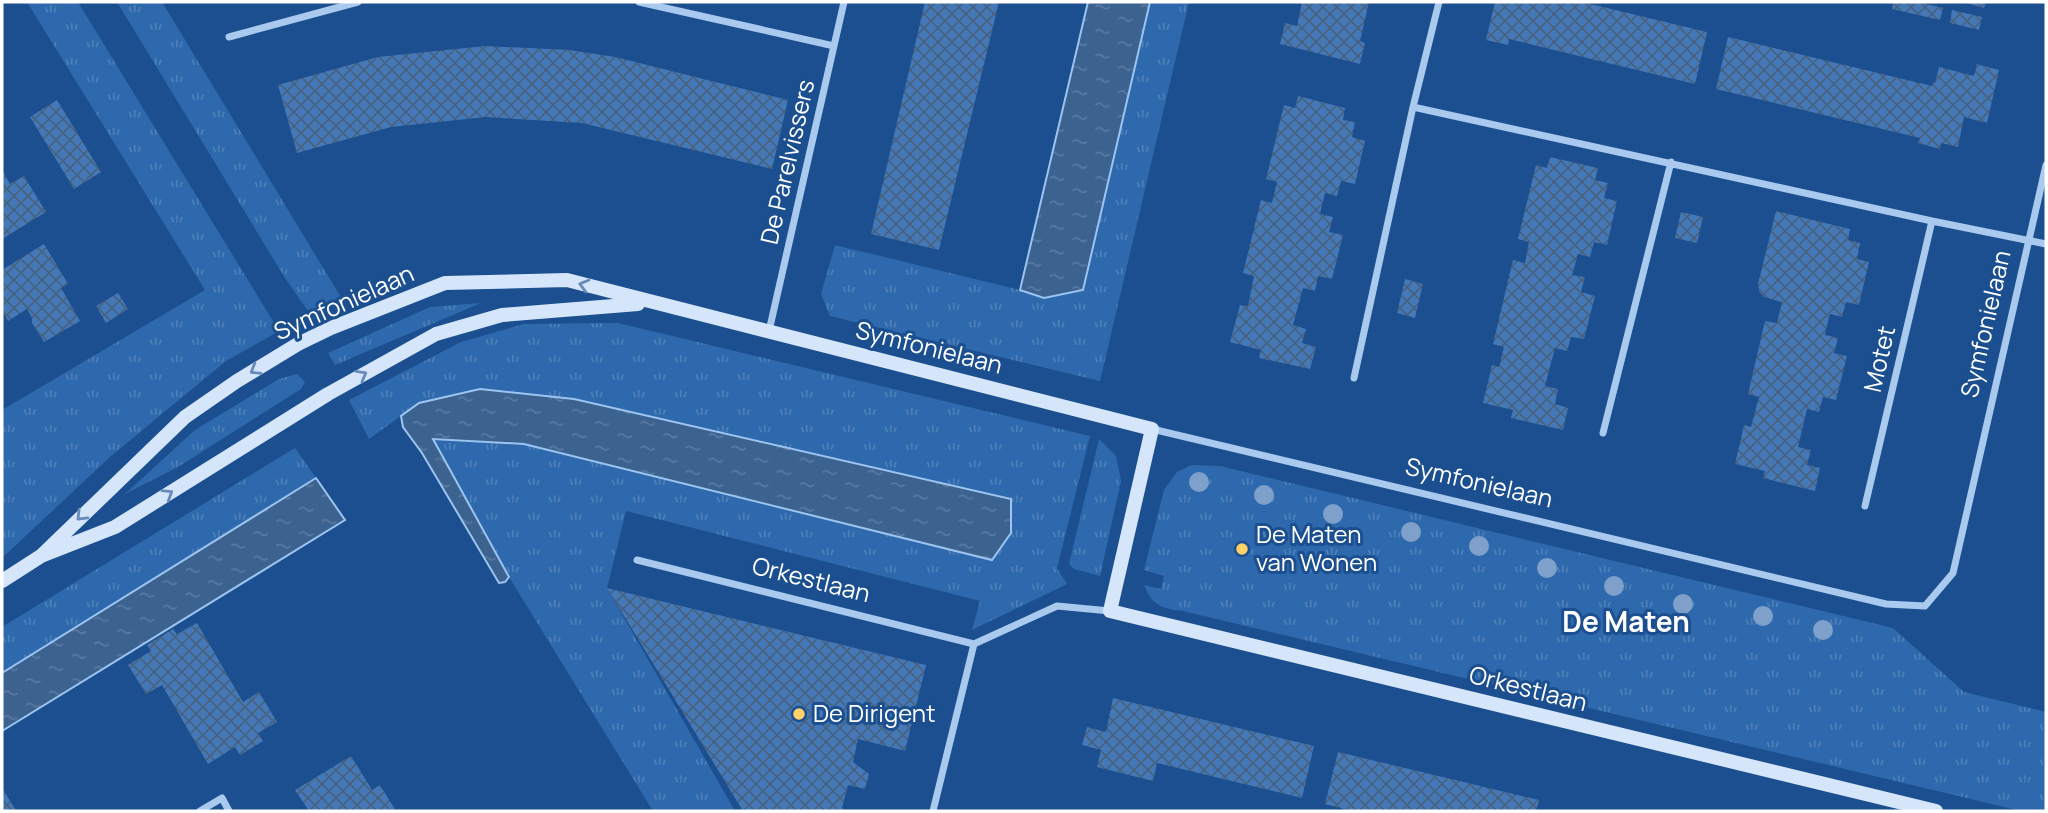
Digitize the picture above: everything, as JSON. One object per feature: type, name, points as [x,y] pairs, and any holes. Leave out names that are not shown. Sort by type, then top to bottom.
[{"type":"street","points":[[229,37],[358,2]]},
{"type":"street","points":[[639,2],[834,46]]},
{"type":"street","name":"De Parelvissers","points":[[769,331],[844,2]]},
{"type":"street","points":[[1354,378],[1413,107],[1440,2]]},
{"type":"street","points":[[1413,107],[2046,244]]},
{"type":"street","points":[[1604,433],[1671,162]]},
{"type":"street","points":[[2028,239],[2046,165]]},
{"type":"street","name":"Motet","points":[[1865,506],[1932,221]]},
{"type":"street","name":"Symfonielaan","points":[[41,556],[185,417],[298,344],[444,283],[567,280],[1152,429],[1886,604],[1925,606],[1953,573],[2028,239]]},
{"type":"street","name":"Symfonielaan","points":[[2,581],[41,556],[115,527],[328,394],[436,334],[502,315],[650,303]]},
{"type":"street","points":[[1110,611],[1152,429]]},
{"type":"street","name":"Orkestlaan","points":[[637,560],[974,644],[1057,606],[1110,611],[1936,811]]},
{"type":"street","points":[[933,811],[974,644]]},
{"type":"street","points":[[200,811],[222,798],[229,811]]},
{"type":"green space","points":[[27,2],[78,2],[279,331],[226,361],[110,457],[2,558],[2,410],[205,290]]},
{"type":"green space","points":[[117,2],[162,2],[342,299],[334,300],[310,314],[285,278]]},
{"type":"green space","points":[[1150,2],[1189,2],[1100,381],[830,316],[821,294],[835,245],[1044,298],[1083,290]]},
{"type":"green space","points":[[481,303],[335,365],[328,353],[430,307]]},
{"type":"green space","points":[[618,323],[1090,436],[1057,568],[1067,584],[972,630],[980,601],[626,511],[607,588],[735,811],[653,811],[509,577],[433,439],[524,444],[574,399],[480,389],[419,403],[369,439],[349,400],[461,342],[524,324]]},
{"type":"green space","points":[[297,374],[305,382],[301,389],[178,467],[125,494],[195,430],[279,379]]},
{"type":"green space","points":[[1099,439],[1116,456],[1121,481],[1100,576],[1074,569],[1069,564]]},
{"type":"green space","points":[[295,448],[316,478],[2,673],[2,627]]},
{"type":"green space","points":[[1192,465],[1220,466],[1893,628],[1964,692],[2046,712],[2046,811],[2021,811],[1159,605],[1151,598],[1144,585],[1161,589],[1164,576],[1144,570],[1164,490],[1177,472]]},
{"type":"water","points":[[1088,2],[1150,2],[1083,290],[1044,298],[1020,290]]},
{"type":"water","points":[[480,389],[574,399],[1011,499],[1011,533],[992,560],[524,444],[433,439],[509,577],[505,582],[499,583],[422,453],[403,427],[401,416],[419,403]]},
{"type":"water","points":[[316,478],[345,520],[2,731],[2,673]]},
{"type":"building","points":[[925,2],[999,2],[939,250],[871,234]]},
{"type":"building","points":[[1302,2],[1369,2],[1360,41],[1365,43],[1360,64],[1280,44],[1285,23],[1297,26]]},
{"type":"building","points":[[1495,2],[1582,2],[1707,32],[1695,84],[1509,39],[1508,45],[1486,40]]},
{"type":"building","points":[[1893,2],[1918,2],[1943,8],[1940,20],[1892,9]]},
{"type":"building","points":[[1963,2],[1986,2],[1984,8]]},
{"type":"building","points":[[1952,10],[1982,17],[1979,30],[1950,23]]},
{"type":"building","points":[[1728,37],[1932,86],[1939,67],[1974,76],[1977,64],[1999,70],[1987,123],[1964,117],[1958,147],[1941,143],[1940,149],[1918,143],[1920,138],[1716,89]]},
{"type":"building","points":[[485,46],[569,50],[615,57],[788,100],[772,169],[582,123],[486,117],[391,127],[297,153],[278,85],[378,57]]},
{"type":"building","points":[[1298,96],[1345,108],[1343,120],[1355,122],[1352,137],[1365,141],[1355,184],[1341,181],[1337,196],[1325,193],[1320,214],[1333,217],[1329,232],[1343,235],[1332,279],[1318,276],[1315,291],[1303,288],[1293,325],[1306,329],[1302,343],[1316,347],[1310,369],[1259,358],[1261,350],[1230,342],[1240,305],[1248,306],[1254,276],[1243,273],[1261,200],[1272,203],[1277,182],[1266,179],[1284,105],[1295,108]]},
{"type":"building","points":[[57,100],[101,172],[74,189],[30,117]]},
{"type":"building","points":[[1550,157],[1598,168],[1595,180],[1608,183],[1604,198],[1617,201],[1607,245],[1594,242],[1590,257],[1578,254],[1572,275],[1585,277],[1581,292],[1595,296],[1584,339],[1571,337],[1567,351],[1555,348],[1545,386],[1558,389],[1555,404],[1568,408],[1563,430],[1511,418],[1513,410],[1483,403],[1492,365],[1499,367],[1504,347],[1493,344],[1513,260],[1525,263],[1529,242],[1518,239],[1536,165],[1547,168]]},
{"type":"building","points":[[2,170],[10,184],[24,176],[46,212],[2,239]]},
{"type":"building","points":[[1776,211],[1850,229],[1848,240],[1860,243],[1857,259],[1869,262],[1859,305],[1846,302],[1842,317],[1830,314],[1827,325],[1825,335],[1838,338],[1834,353],[1847,356],[1836,400],[1823,397],[1819,412],[1807,409],[1798,447],[1811,450],[1807,465],[1820,468],[1815,491],[1763,478],[1765,471],[1735,464],[1744,425],[1751,427],[1759,397],[1748,394],[1765,321],[1777,323],[1782,302],[1764,297],[1758,284]]},
{"type":"building","points":[[1681,212],[1703,217],[1697,243],[1675,238]]},
{"type":"building","points":[[44,244],[68,284],[61,288],[80,321],[44,342],[27,309],[8,321],[2,310],[2,270]]},
{"type":"building","points":[[1405,279],[1423,284],[1415,318],[1397,313]]},
{"type":"building","points":[[118,293],[128,309],[106,323],[96,306]]},
{"type":"building","name":"De Dirigent","points":[[607,588],[926,665],[905,751],[858,739],[853,762],[869,774],[865,789],[848,785],[842,808],[846,811],[743,811]]},
{"type":"building","points":[[197,623],[243,702],[259,692],[277,722],[258,733],[263,741],[240,755],[235,747],[208,764],[162,685],[146,694],[128,665],[151,651],[147,645],[173,629],[177,634]]},
{"type":"building","points":[[1113,698],[1314,746],[1302,798],[1157,763],[1153,781],[1097,767],[1101,750],[1082,745],[1087,727],[1106,732]]},
{"type":"building","points":[[1338,752],[1539,800],[1536,811],[1351,811],[1325,804]]},
{"type":"building","points":[[351,756],[372,790],[380,785],[396,811],[309,811],[295,790]]},
{"type":"building","points":[[2,788],[15,809],[16,811],[2,811]]},
{"type":"place","name":"De Maten van Wonen","points":[[1242,549]]},
{"type":"place","name":"De Dirigent","points":[[799,714]]},
{"type":"district","name":"De Maten","points":[[1626,622]]}]
